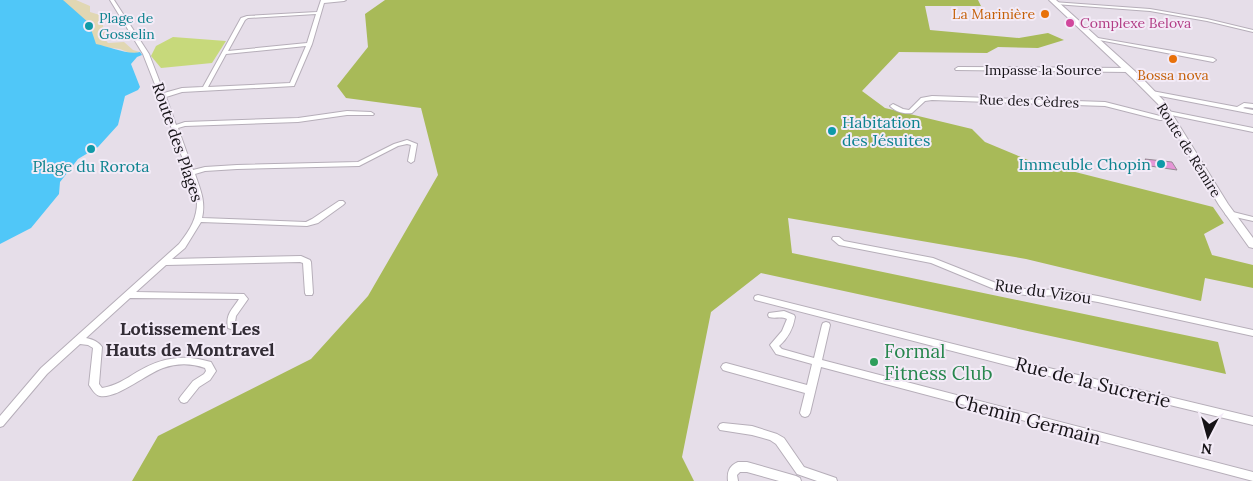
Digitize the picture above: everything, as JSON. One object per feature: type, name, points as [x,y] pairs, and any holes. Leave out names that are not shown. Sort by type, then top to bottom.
[{"type":"main road","name":"Route de Rémire","points":[[1054,1],[1152,93],[1169,115],[1230,213],[1253,245]]},
{"type":"street","name":"Route des Plages","points":[[0,423],[44,371],[166,262],[193,232],[199,220],[200,198],[162,96],[144,52],[112,0]]},
{"type":"street","points":[[162,96],[182,90],[205,88],[292,85],[309,44],[322,1],[344,0]]},
{"type":"street","points":[[1054,1],[1150,10],[1207,20],[1253,31]]},
{"type":"street","points":[[205,88],[243,19],[246,17],[317,14]]},
{"type":"street","points":[[1094,38],[1213,60]]},
{"type":"street","points":[[224,53],[309,44]]},
{"type":"street","name":"Impasse la Source","points":[[958,69],[1128,70]]},
{"type":"street","points":[[1152,93],[1253,112]]},
{"type":"street","name":"Rue des Cèdres","points":[[893,106],[901,111],[910,112],[923,99],[932,98],[1105,104],[1124,107],[1149,115],[1169,115]]},
{"type":"street","points":[[1239,109],[1240,106],[1244,105],[1253,106]]},
{"type":"street","points":[[174,127],[185,124],[306,119],[347,113],[371,114]]},
{"type":"street","points":[[1169,115],[1253,130]]},
{"type":"street","points":[[190,173],[205,169],[237,167],[359,164],[396,145],[407,142],[414,144],[415,147],[411,161]]},
{"type":"street","points":[[199,220],[307,224],[315,222],[340,203]]},
{"type":"street","points":[[1230,213],[1253,219]]},
{"type":"street","name":"Rue du Vizou","points":[[836,239],[842,243],[933,262],[994,286],[1025,292],[1056,292],[1098,299],[1253,333]]},
{"type":"street","points":[[166,262],[302,259],[307,262],[309,293]]},
{"type":"street","points":[[128,295],[241,296],[244,299],[232,315],[231,326]]},
{"type":"street","name":"Rue de la Sucrerie","points":[[758,298],[1053,373],[1253,421]]},
{"type":"street","name":"Chemin Germain","points":[[772,315],[784,314],[791,317],[790,325],[774,345],[774,348],[779,352],[818,364],[1253,477]]},
{"type":"street","points":[[805,413],[826,325]]},
{"type":"street","points":[[78,340],[90,342],[98,347],[99,354],[94,385],[100,392],[112,392],[162,364],[188,359],[208,365],[211,371],[207,377],[196,384],[184,399]]},
{"type":"street","points":[[726,368],[810,390]]},
{"type":"street","points":[[723,427],[748,430],[775,438],[780,441],[801,472],[832,481]]},
{"type":"street","points":[[733,481],[732,472],[738,467],[747,467],[796,481]]},
{"type":"green space","points":[[385,0],[978,0],[981,6],[925,6],[930,30],[1019,38],[1048,33],[1064,40],[1038,48],[998,47],[987,53],[899,52],[862,91],[885,108],[972,129],[985,142],[1028,160],[1213,207],[1224,223],[1204,234],[1212,255],[1253,265],[1253,288],[1205,278],[1201,301],[1026,259],[788,218],[792,253],[1218,342],[1226,374],[761,273],[711,312],[682,457],[694,481],[132,481],[158,436],[311,359],[368,296],[438,175],[421,108],[346,98],[337,86],[368,47],[365,14]]},
{"type":"green space","points":[[173,37],[226,41],[212,63],[161,68],[151,56],[156,46]]},
{"type":"sand","name":"Plage de Gosselin","points":[[49,0],[76,0],[90,6],[90,12],[103,16],[103,27],[106,29],[103,37],[108,43],[124,42],[133,50],[140,52],[132,54],[120,49],[98,46]]},
{"type":"water","points":[[0,0],[63,0],[89,23],[96,44],[124,52],[140,52],[142,55],[137,57],[131,64],[140,87],[138,90],[125,96],[118,125],[98,147],[78,159],[60,182],[59,194],[31,228],[0,244]]},
{"type":"building","name":"Immeuble Chopin","points":[[1145,159],[1172,162],[1177,170],[1150,166]]},
{"type":"place","name":"La Marinière","points":[[1045,14]]},
{"type":"place","name":"Complexe Belova","points":[[1070,23]]},
{"type":"place","name":"Plage de Gosselin","points":[[89,26]]},
{"type":"place","name":"Bossa nova","points":[[1173,59]]},
{"type":"place","name":"Habitation des Jésuites","points":[[832,131]]},
{"type":"place","name":"Plage du Rorota","points":[[91,149]]},
{"type":"place","name":"Immeuble Chopin","points":[[1161,164]]},
{"type":"place","name":"Formal Fitness Club","points":[[874,362]]},
{"type":"district","name":"Lotissement Les Hauts de Montravel","points":[[190,339]]}]
